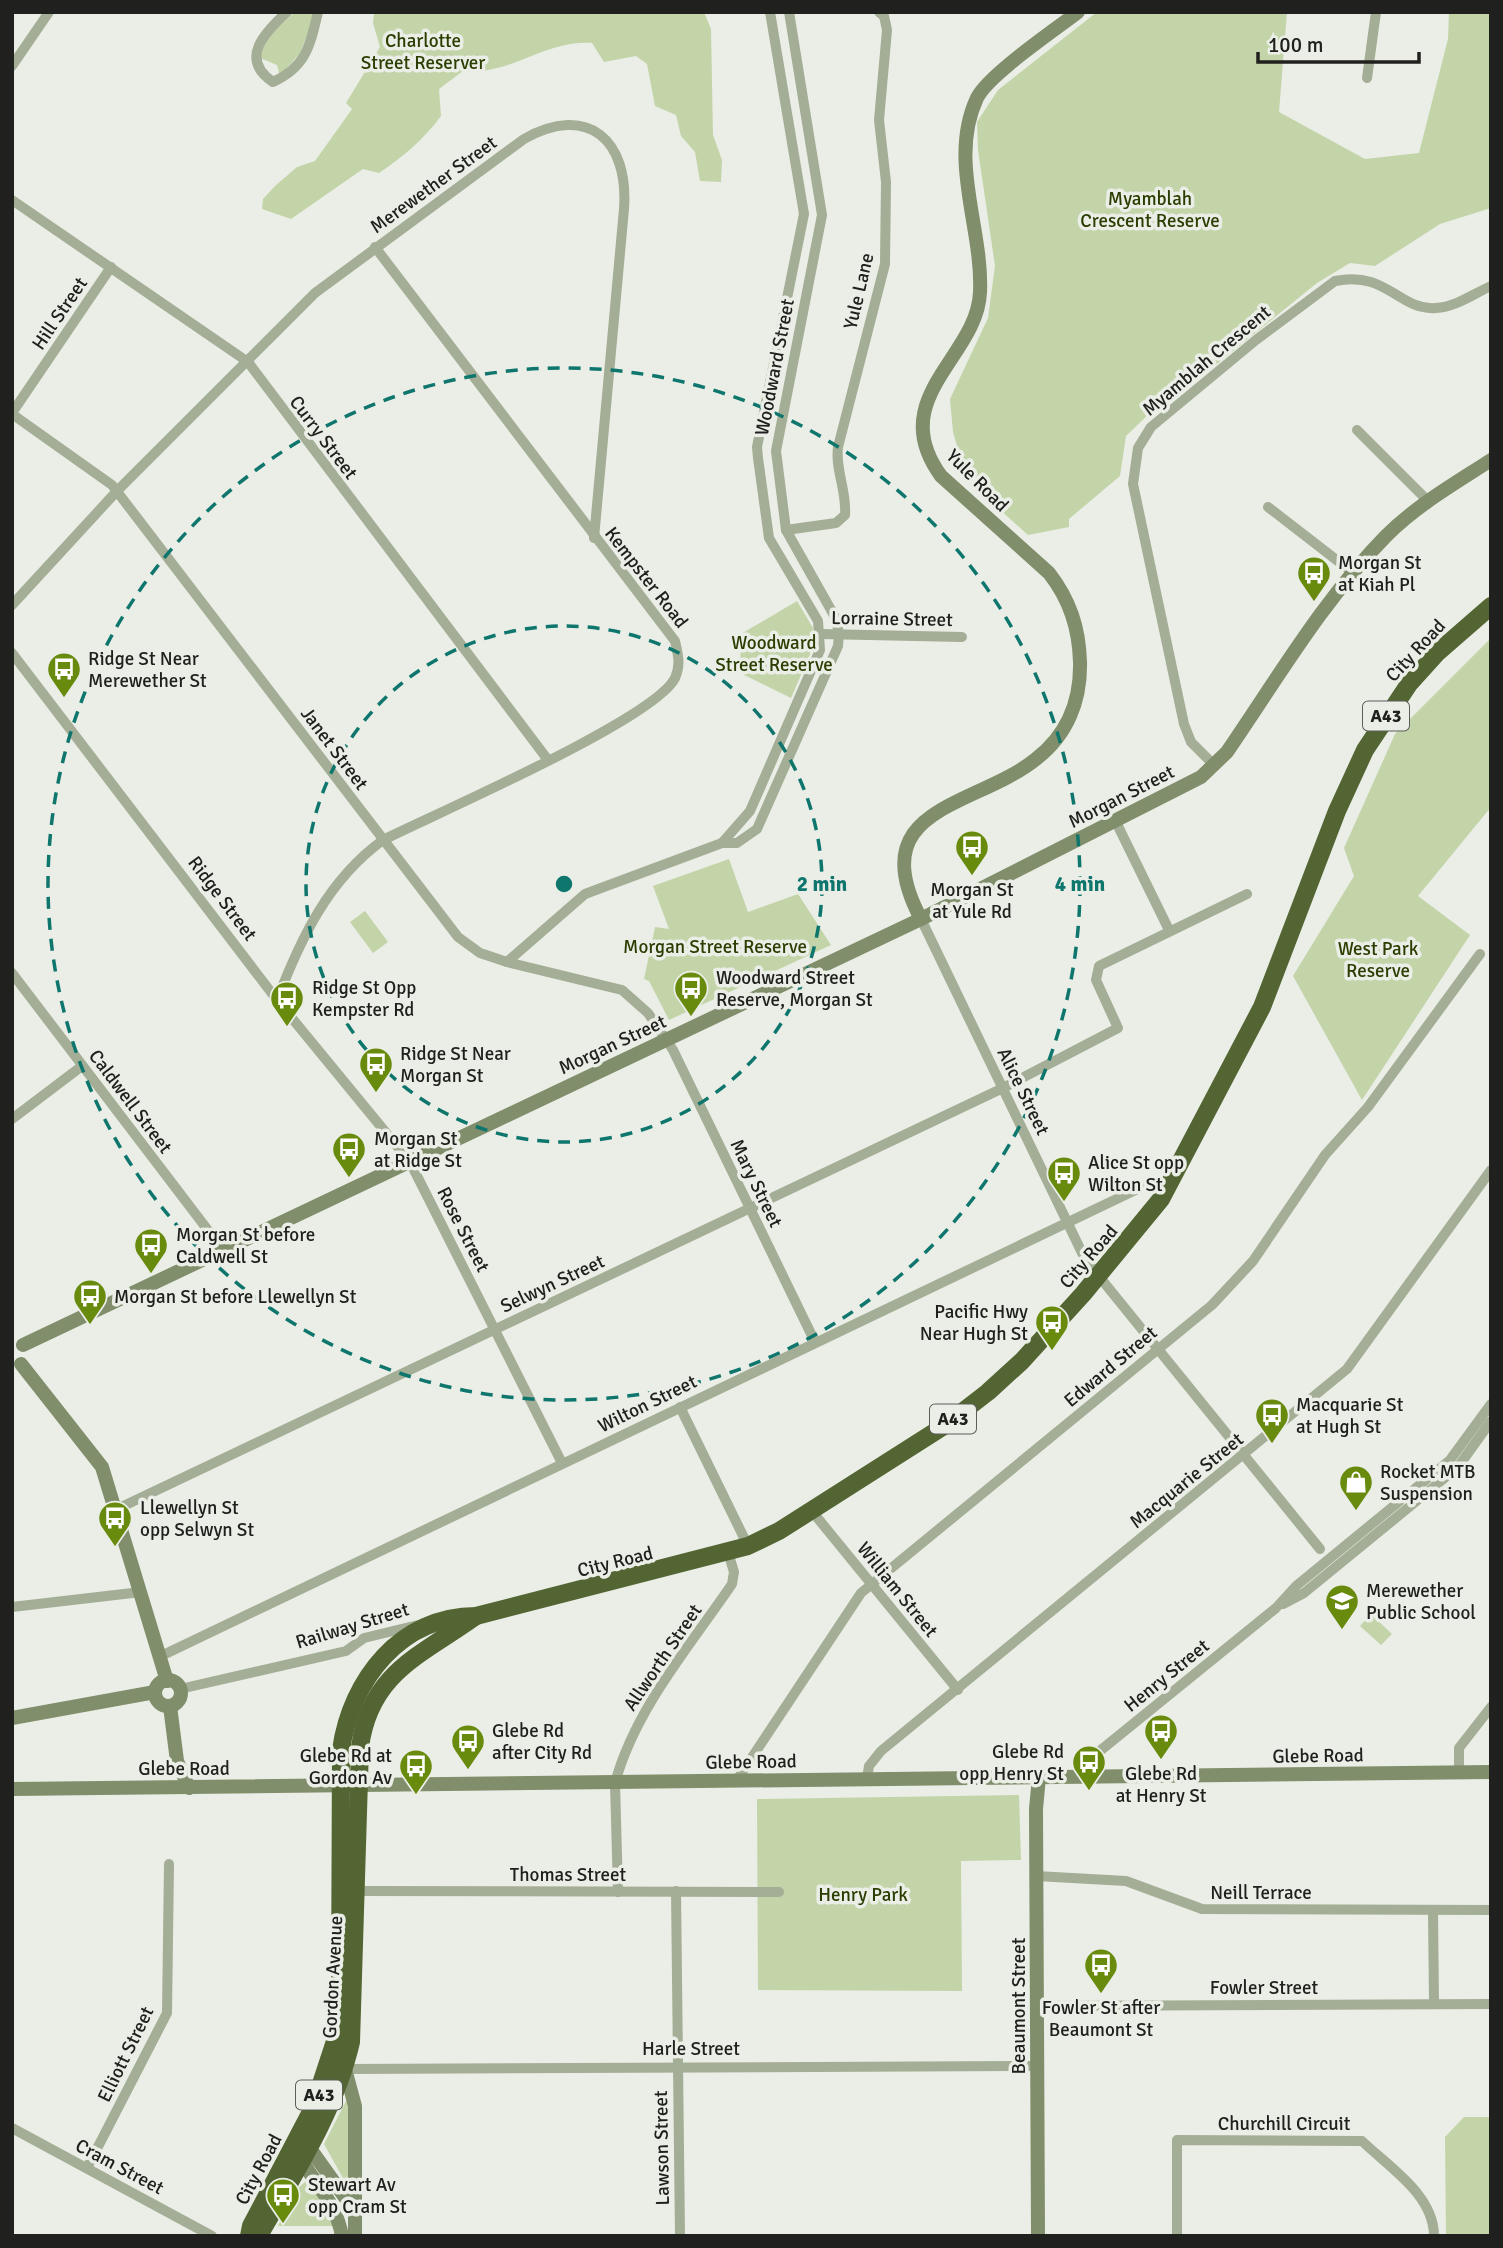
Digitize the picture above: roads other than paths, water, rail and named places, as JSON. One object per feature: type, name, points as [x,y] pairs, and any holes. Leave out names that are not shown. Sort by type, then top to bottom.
[{"type":"highway","name":"City Road","points":[[249,2236],[251,2227],[302,2152],[327,2072],[338,2025],[340,1786],[344,1730],[365,1678],[405,1638],[453,1616],[476,1616],[748,1546],[811,1510],[944,1426],[988,1392],[1031,1352],[1161,1199],[1245,1041],[1279,966],[1336,811],[1365,750],[1409,684],[1437,653],[1491,606]]},
{"type":"highway","name":"City Road","points":[[360,1786],[362,1734],[368,1713],[383,1686],[425,1647],[476,1616]]},
{"type":"highway","name":"Gordon Avenue","points":[[345,2069],[354,2006],[360,1786]]},
{"type":"highway","name":"A43","points":[[257,2236],[345,2069]]},
{"type":"street","points":[[12,66],[49,12]]},
{"type":"street","points":[[287,12],[275,23],[257,48],[255,62],[259,73],[273,82],[293,73],[310,45],[318,12]]},
{"type":"street","name":"Woodward Street","points":[[770,12],[804,214],[757,447],[769,538],[817,621],[821,634]]},
{"type":"street","name":"Woodward Street","points":[[789,12],[822,215],[777,434],[776,451],[786,530],[835,617],[839,633]]},
{"type":"street","name":"Yule Lane","points":[[786,530],[835,523],[845,515],[837,458],[838,447],[886,264],[886,182],[879,120],[887,30],[884,16],[879,12]]},
{"type":"street","name":"Yule Road","points":[[921,919],[908,888],[904,869],[907,850],[916,831],[925,820],[955,800],[1018,771],[1035,760],[1064,729],[1079,692],[1080,648],[1076,624],[1063,591],[1049,573],[941,476],[930,461],[924,415],[936,378],[972,324],[981,293],[968,193],[967,127],[978,95],[1078,12]]},
{"type":"street","points":[[1367,78],[1376,12]]},
{"type":"street","name":"Merewether Street","points":[[12,605],[117,491],[315,293],[524,139],[545,127],[576,125],[593,131],[611,144],[624,171],[625,191],[594,538]]},
{"type":"street","name":"Curry Street","points":[[12,200],[248,362],[548,760]]},
{"type":"street","name":"Kempster Road","points":[[277,1000],[299,944],[322,903],[365,854],[383,841],[624,722],[674,680],[680,661],[676,641],[594,538],[375,247]]},
{"type":"street","name":"Hill Street","points":[[12,414],[111,267]]},
{"type":"street","name":"Myamblah Crescent","points":[[1215,765],[1191,742],[1184,723],[1133,484],[1138,448],[1151,428],[1176,404],[1335,281],[1366,279],[1416,305],[1432,309],[1448,307],[1491,286]]},
{"type":"street","name":"Janet Street","points":[[12,414],[99,474],[117,491],[458,937],[480,953],[507,962],[622,990],[645,1009],[667,1039]]},
{"type":"street","points":[[1357,430],[1427,501]]},
{"type":"street","name":"Morgan Street","points":[[18,1343],[223,1250],[921,919],[1201,777],[1215,765],[1352,572],[1388,534],[1427,501],[1491,460]]},
{"type":"street","points":[[1268,507],[1352,572]]},
{"type":"street","points":[[507,962],[585,894],[722,843],[737,843],[757,829],[838,646],[839,633]]},
{"type":"street","points":[[722,843],[750,811],[820,650],[821,634]]},
{"type":"street","name":"Lorraine Street","points":[[821,634],[962,637]]},
{"type":"street","name":"Ridge Street","points":[[12,653],[277,1000],[410,1161]]},
{"type":"street","points":[[1115,820],[1169,930],[1247,894]]},
{"type":"street","name":"Alice Street","points":[[921,919],[1067,1222],[1098,1276],[1320,1549]]},
{"type":"street","name":"Selwyn Street","points":[[116,1510],[1003,1088],[1118,1028],[1096,972],[1099,966],[1169,930]]},
{"type":"street","name":"Edward Street","points":[[737,1780],[861,1593],[1212,1305],[1253,1261],[1325,1155],[1368,1107],[1480,954]]},
{"type":"street","name":"Caldwell Street","points":[[12,973],[223,1250]]},
{"type":"street","name":"Mary Street","points":[[667,1039],[815,1342]]},
{"type":"street","points":[[12,1119],[82,1066]]},
{"type":"street","name":"Rose Street","points":[[410,1161],[562,1463]]},
{"type":"street","name":"Macquarie Street","points":[[867,1778],[869,1766],[881,1751],[1347,1368],[1491,1170]]},
{"type":"street","name":"Wilton Street","points":[[162,1656],[1148,1184]]},
{"type":"street","points":[[18,1343],[26,1355],[16,1366],[102,1467],[162,1656],[167,1681]]},
{"type":"street","name":"Henry Street","points":[[1091,1777],[1094,1758],[1101,1750],[1276,1608],[1296,1586],[1450,1460],[1491,1404]]},
{"type":"street","points":[[680,1406],[748,1546]]},
{"type":"street","name":"Henry Street","points":[[1276,1608],[1304,1593],[1458,1467],[1491,1421]]},
{"type":"street","name":"William Street","points":[[811,1510],[958,1690]]},
{"type":"street","name":"Allworth Street","points":[[615,1783],[639,1723],[732,1584],[734,1572],[728,1552]]},
{"type":"street","points":[[12,1607],[141,1592]]},
{"type":"street","name":"Railway Street","points":[[180,1689],[346,1651],[364,1638],[453,1616]]},
{"type":"street","points":[[167,1681],[175,1683],[180,1689],[178,1701],[170,1706],[159,1702],[155,1692],[159,1684],[167,1681]]},
{"type":"street","points":[[12,1718],[155,1692]]},
{"type":"street","points":[[170,1706],[177,1761],[189,1787]]},
{"type":"street","points":[[1459,1773],[1459,1748],[1491,1707]]},
{"type":"street","name":"Glebe Road","points":[[12,1789],[1491,1772]]},
{"type":"street","name":"Beaumont Street","points":[[1038,2236],[1036,1877],[1039,1777]]},
{"type":"street","points":[[615,1783],[618,1892]]},
{"type":"street","name":"Elliott Street","points":[[87,2168],[167,2013],[169,1864]]},
{"type":"street","name":"Neill Terrace","points":[[1036,1877],[1126,1881],[1202,1909],[1491,1910]]},
{"type":"street","name":"Thomas Street","points":[[357,1891],[779,1892]]},
{"type":"street","name":"Lawson Street","points":[[676,1891],[680,2236]]},
{"type":"street","points":[[1433,1911],[1434,2004]]},
{"type":"street","name":"Fowler Street","points":[[1037,2006],[1491,2004]]},
{"type":"street","name":"Harle Street","points":[[345,2069],[1037,2066]]},
{"type":"street","name":"Gordon Avenue","points":[[345,2069],[355,2106],[355,2236]]},
{"type":"street","name":"Cram Street","points":[[12,2128],[212,2236]]},
{"type":"street","name":"Churchill Circuit","points":[[1177,2236],[1177,2140],[1362,2141],[1427,2203],[1434,2218],[1434,2236]]},
{"type":"street","points":[[302,2152],[354,2210]]},
{"type":"street","points":[[302,2152],[329,2198],[342,2236]]},
{"type":"place","name":"Morgan St at Kiah Pl","points":[[1314,603]]},
{"type":"place","name":"Ridge St Near Merewether St","points":[[64,699]]},
{"type":"place","name":"Morgan St at Yule Rd","points":[[972,877]]},
{"type":"place","name":"Woodward Street Reserve, Morgan St","points":[[691,1018]]},
{"type":"place","name":"Ridge St Opp Kempster Rd","points":[[287,1028]]},
{"type":"place","name":"Ridge St Near Morgan St","points":[[376,1094]]},
{"type":"place","name":"Morgan St at Ridge St","points":[[349,1179]]},
{"type":"place","name":"Alice St opp Wilton St","points":[[1064,1203]]},
{"type":"place","name":"Morgan St before Caldwell St","points":[[151,1275]]},
{"type":"place","name":"Morgan St before Llewellyn St","points":[[90,1326]]},
{"type":"place","name":"Pacific Hwy Near Hugh St","points":[[1052,1352]]},
{"type":"place","name":"Macquarie St at Hugh St","points":[[1272,1445]]},
{"type":"place","name":"Rocket MTB Suspension","points":[[1356,1512]]},
{"type":"place","name":"Llewellyn St opp Selwyn St","points":[[115,1548]]},
{"type":"place","name":"Merewether Public School","points":[[1342,1631]]},
{"type":"place","name":"Glebe Rd at Henry St","points":[[1161,1761]]},
{"type":"place","name":"Glebe Rd after City Rd","points":[[468,1771]]},
{"type":"place","name":"Glebe Rd opp Henry St","points":[[1089,1792]]},
{"type":"place","name":"Glebe Rd at Gordon Av","points":[[416,1796]]},
{"type":"place","name":"Fowler St after Beaumont St","points":[[1101,1995]]},
{"type":"place","name":"Stewart Av opp Cram St","points":[[283,2225]]},
{"type":"park label","name":"Charlotte Street Reserver","points":[[423,51]]},
{"type":"park label","name":"Myamblah Crescent Reserve","points":[[1150,209]]},
{"type":"park label","name":"Woodward Street Reserve","points":[[774,653]]},
{"type":"park label","name":"Morgan Street Reserve","points":[[715,946]]},
{"type":"park label","name":"West Park Reserve","points":[[1378,959]]},
{"type":"park label","name":"Henry Park","points":[[863,1894]]}]
